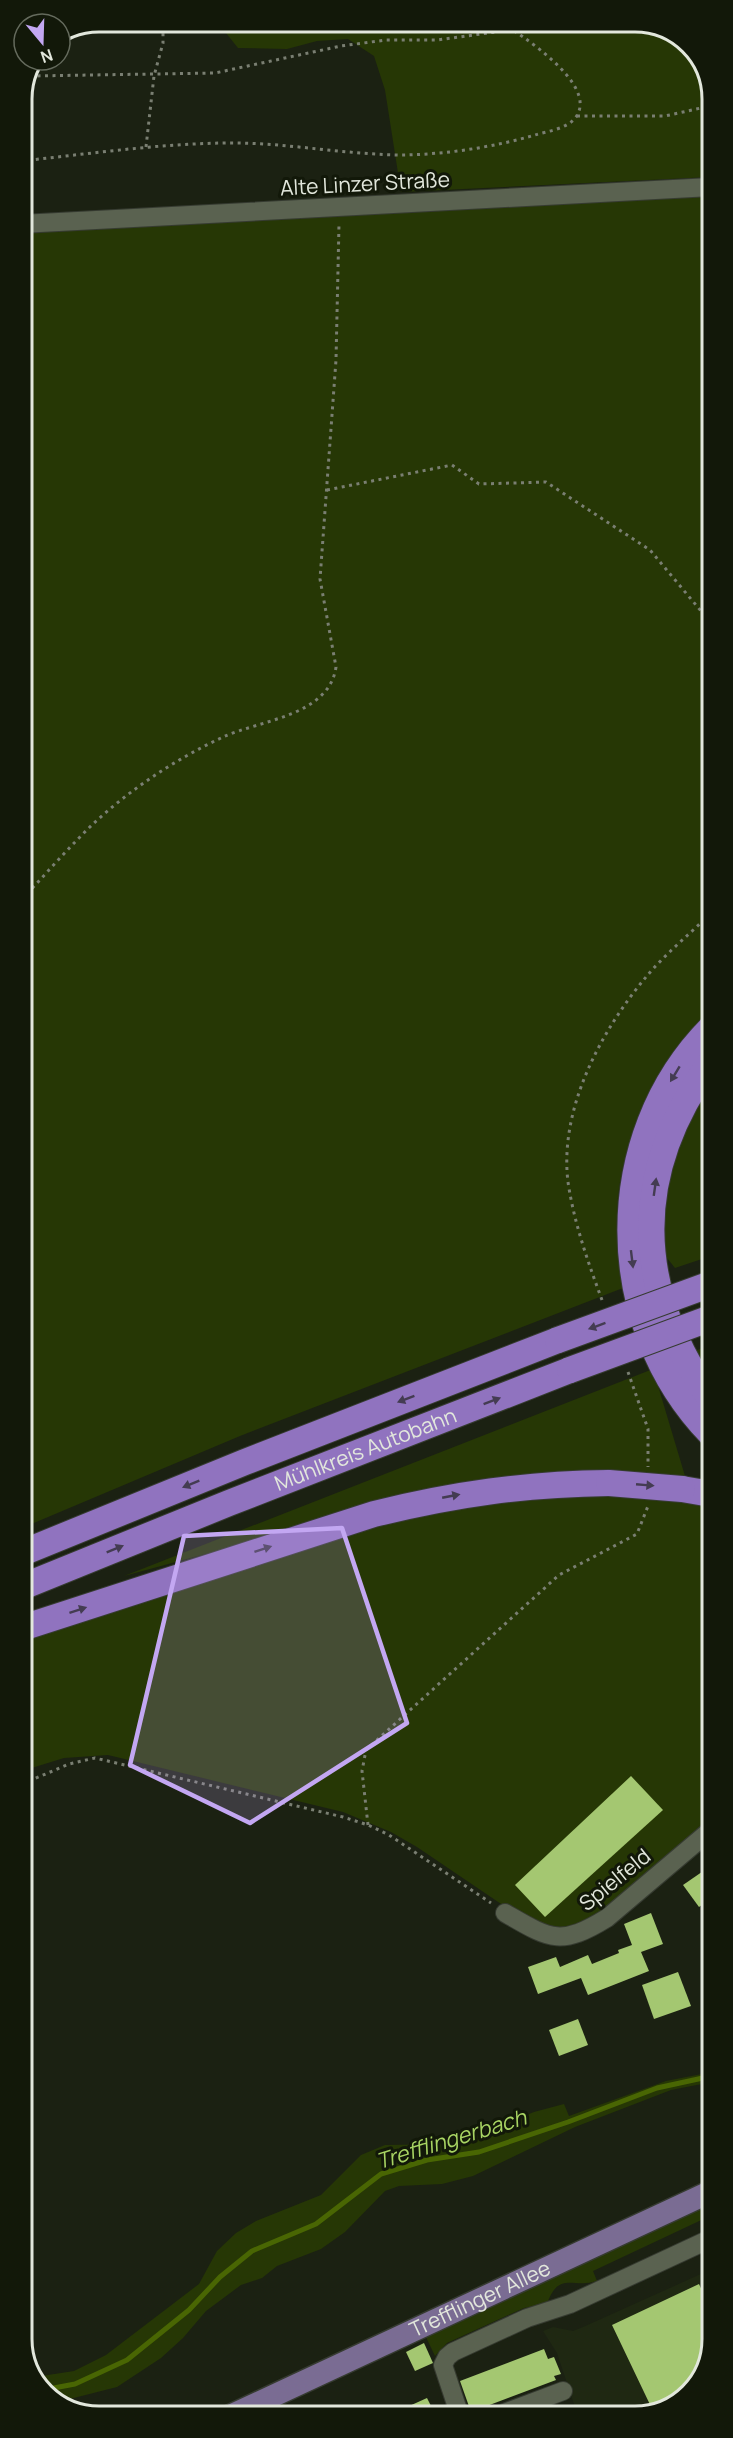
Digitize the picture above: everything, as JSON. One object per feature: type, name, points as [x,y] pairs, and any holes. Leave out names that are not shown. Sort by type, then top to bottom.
[{"type":"highway","points":[[702,1039],[682,1062],[662,1095],[647,1127],[631,1189],[629,1221],[637,1293],[647,1329],[672,1382],[702,1422]]},
{"type":"highway","points":[[702,1074],[692,1088],[665,1144],[654,1188],[652,1219],[659,1293],[669,1326],[702,1386]]},
{"type":"highway","name":"Mühlkreis Autobahn","points":[[32,1549],[234,1466],[558,1340],[702,1287]]},
{"type":"highway","name":"Mühlkreis Autobahn","points":[[32,1583],[229,1503],[570,1370],[702,1321]]},
{"type":"highway","points":[[32,1625],[313,1532],[385,1511],[513,1487],[609,1483],[702,1492]]},
{"type":"main road","name":"Trefflinger Allee","points":[[252,2406],[702,2196]]},
{"type":"street","name":"Alte Linzer Straße","points":[[32,223],[702,188]]},
{"type":"street","name":"Spielfeld","points":[[505,1912],[552,1937],[569,1938],[590,1929],[607,1918],[702,1837]]},
{"type":"street","points":[[456,2406],[443,2365],[453,2352],[527,2318],[570,2304],[702,2243]]},
{"type":"street","points":[[523,2406],[563,2391]]},
{"type":"path","points":[[146,147],[154,76],[163,43],[163,32]]},
{"type":"path","points":[[36,76],[154,76],[215,73],[341,46],[386,40],[437,40],[497,32]]},
{"type":"path","points":[[32,160],[146,147],[224,143],[405,155],[456,151],[527,137],[566,126],[577,116],[579,102],[572,82],[552,58],[515,32]]},
{"type":"path","points":[[577,116],[664,116],[702,108]]},
{"type":"path","points":[[32,888],[94,823],[150,778],[188,753],[228,735],[300,709],[327,691],[334,681],[336,667],[320,579],[336,360],[339,208]]},
{"type":"path","points":[[327,490],[452,465],[479,484],[546,482],[650,550],[702,611]]},
{"type":"path","points":[[602,1301],[586,1256],[568,1180],[573,1117],[587,1075],[620,1011],[647,976],[702,922]]},
{"type":"path","points":[[627,1368],[648,1429],[648,1471]]},
{"type":"path","points":[[368,1825],[362,1771],[366,1750],[559,1575],[637,1534],[648,1512],[648,1502]]},
{"type":"path","points":[[32,1780],[69,1764],[95,1758],[343,1817],[390,1835],[505,1912]]},
{"type":"highlighted area","points":[[342,1528],[407,1723],[250,1823],[130,1765],[184,1536]]},
{"type":"shaded area","points":[[702,2273],[702,2340],[698,2361],[688,2380],[668,2398],[648,2405],[575,2406],[557,2353],[543,2331],[553,2327],[573,2331]]},
{"type":"green space","points":[[225,32],[648,33],[679,48],[693,65],[698,77],[702,98],[702,177],[401,192],[385,90],[374,56],[348,39],[317,41],[287,49],[238,48]]},
{"type":"green space","points":[[702,196],[702,1024],[662,1075],[644,1107],[631,1139],[622,1173],[617,1209],[618,1247],[623,1288],[240,1436],[32,1524],[32,232]]},
{"type":"green space","points":[[702,1090],[702,1259],[675,1268],[659,1248],[663,1174]]},
{"type":"green space","points":[[702,1348],[702,1371],[692,1352]]},
{"type":"green space","points":[[653,1369],[685,1476],[571,1471],[457,1486],[124,1576]]},
{"type":"green space","points":[[592,1492],[702,1502],[702,1827],[590,1920],[562,1930],[519,1916],[417,1847],[391,1832],[343,1812],[108,1755],[64,1758],[32,1768],[32,1638],[330,1537],[423,1511]]},
{"type":"green space","points":[[702,2074],[702,2084],[671,2090],[575,2127],[473,2176],[442,2184],[399,2186],[385,2191],[345,2232],[321,2249],[277,2266],[262,2278],[241,2285],[206,2311],[183,2338],[161,2358],[117,2387],[69,2399],[54,2390],[42,2376],[74,2371],[106,2355],[199,2284],[217,2251],[236,2233],[256,2221],[321,2195],[361,2155],[385,2145],[457,2144],[534,2112],[564,2104],[569,2116],[666,2081]]},
{"type":"green space","points":[[702,2206],[702,2220],[593,2271],[597,2281],[562,2284],[556,2287],[547,2304],[524,2308],[447,2343],[435,2356],[425,2335]]},
{"type":"building","points":[[631,1776],[663,1810],[545,1917],[515,1885]]},
{"type":"building","points":[[702,1872],[702,1905],[699,1907],[683,1885]]},
{"type":"building","points":[[651,1913],[663,1944],[641,1952],[649,1971],[588,1995],[581,1978],[538,1994],[528,1967],[556,1957],[560,1967],[588,1955],[592,1964],[619,1953],[618,1950],[632,1945],[624,1924]]},
{"type":"building","points":[[678,1972],[691,2006],[654,2019],[642,1985]]},
{"type":"building","points":[[578,2019],[588,2045],[559,2056],[549,2030]]},
{"type":"building","points":[[699,2284],[702,2290],[702,2340],[695,2369],[679,2390],[656,2403],[650,2405],[612,2325]]},
{"type":"building","points":[[424,2343],[433,2363],[415,2371],[406,2352]]},
{"type":"building","points":[[544,2349],[548,2359],[554,2357],[561,2374],[554,2376],[556,2380],[487,2406],[469,2406],[460,2381]]},
{"type":"building","points":[[427,2398],[431,2406],[409,2406]]},
{"type":"waterway","name":"Trefflingerbach","points":[[52,2388],[75,2384],[127,2360],[189,2310],[220,2277],[252,2251],[316,2224],[381,2174],[427,2160],[479,2152],[568,2122],[657,2088],[702,2078]]}]
